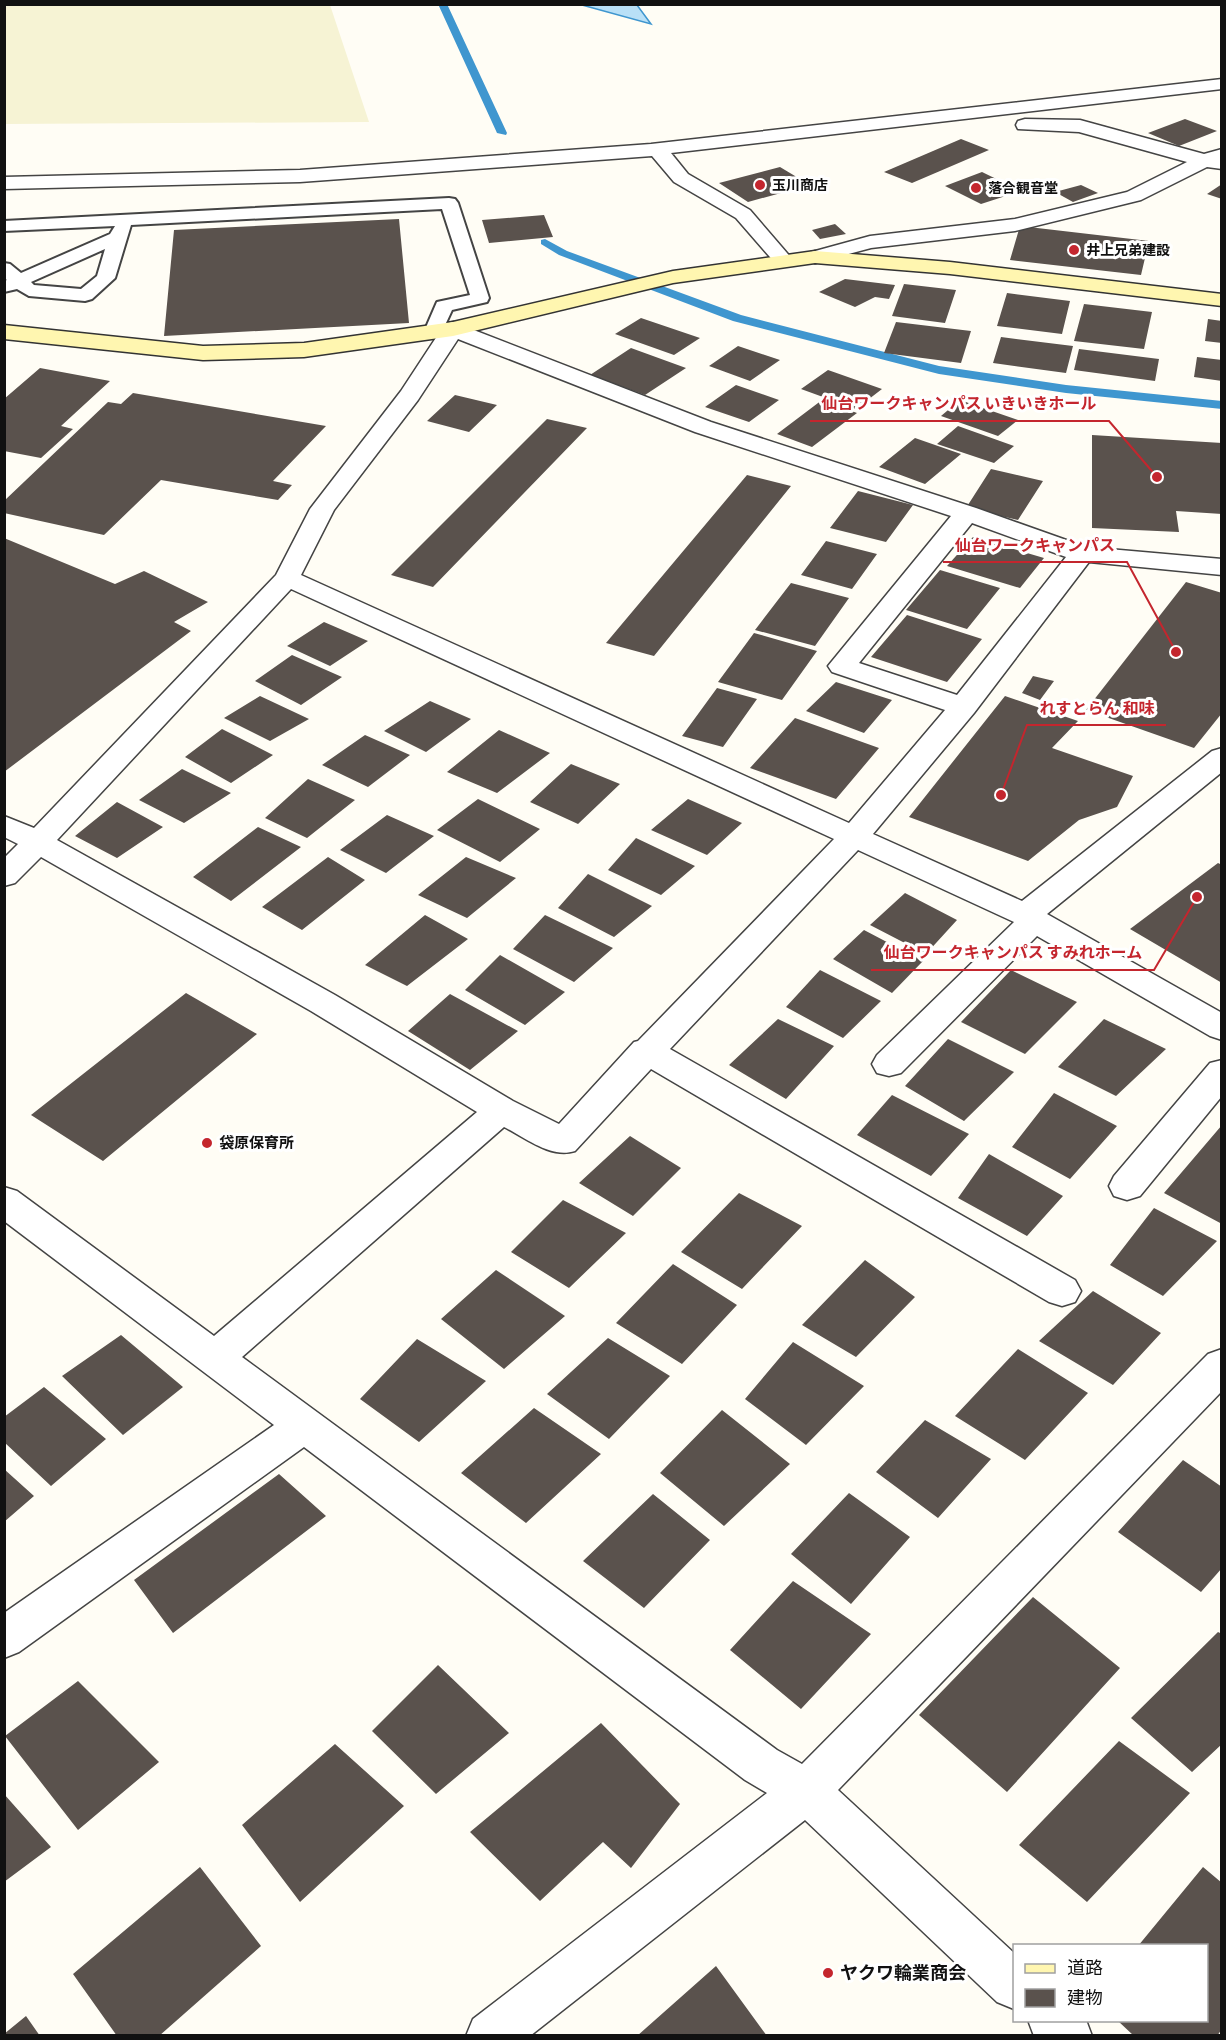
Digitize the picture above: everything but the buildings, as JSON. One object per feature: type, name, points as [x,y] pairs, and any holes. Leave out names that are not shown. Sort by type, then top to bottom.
[{"type":"street","points":[[4,183],[300,176],[658,150],[1221,84]]},
{"type":"street","points":[[868,126],[912,130],[1047,124],[1080,126],[1216,160]]},
{"type":"street","points":[[658,150],[681,178],[743,214],[783,260]]},
{"type":"street","points":[[4,332],[203,353],[304,350],[443,331],[673,277],[815,257],[870,243],[1014,225],[1134,196],[1216,160]]},
{"type":"street","points":[[815,257],[950,268],[1221,300]]},
{"type":"street","points":[[443,331],[703,427],[967,513],[1082,554],[1221,567]]},
{"type":"street","points":[[4,876],[286,578],[322,509],[410,395],[443,331]]},
{"type":"street","points":[[964,707],[842,666],[967,513]]},
{"type":"street","points":[[4,825],[323,1003],[501,1110],[563,1142],[646,1052],[854,836],[964,707],[1082,554]]},
{"type":"street","points":[[286,578],[1030,918],[1221,1028]]},
{"type":"street","points":[[889,1064],[1030,918],[1221,757]]},
{"type":"street","points":[[646,1052],[1062,1292]]},
{"type":"street","points":[[1127,1186],[1221,1072]]},
{"type":"street","points":[[215,1358],[501,1110]]},
{"type":"street","points":[[4,1201],[761,1765],[806,1791],[1013,1984]]},
{"type":"street","points":[[504,2031],[806,1791],[1221,1365]]},
{"type":"street","points":[[4,1638],[306,1425]]},
{"type":"street","points":[[1054,2022],[1068,2036]]},
{"type":"lane","points":[[4,226],[449,203],[480,298],[444,306],[443,331]]},
{"type":"lane","points":[[4,268],[12,285],[29,290],[85,295],[106,278],[117,237],[126,221]]},
{"type":"lane","points":[[12,285],[117,237]]},
{"type":"shaded area","points":[[4,5],[330,5],[369,122],[5,124]]},
{"type":"water","points":[[582,5],[637,5],[651,24]]},
{"type":"waterway","points":[[442,4],[502,133]]},
{"type":"waterway","points":[[545,242],[563,253],[737,318],[939,370],[1066,389],[1222,405]]},
{"type":"place","name":"玉川商店","points":[[760,185]]},
{"type":"place","name":"落合観音堂","points":[[976,188]]},
{"type":"place","name":"井上兄弟建設","points":[[1074,250]]},
{"type":"place","name":"仙台ワークキャンパス いきいきホール","points":[[1157,477]]},
{"type":"place","name":"仙台ワークキャンパス","points":[[1176,652]]},
{"type":"place","name":"れすとらん 和味","points":[[1001,795]]},
{"type":"place","name":"仙台ワークキャンパス すみれホーム","points":[[1197,897]]},
{"type":"place","name":"袋原保育所","points":[[207,1143]]},
{"type":"place","name":"ヤクワ輪業商会","points":[[828,1973]]}]
